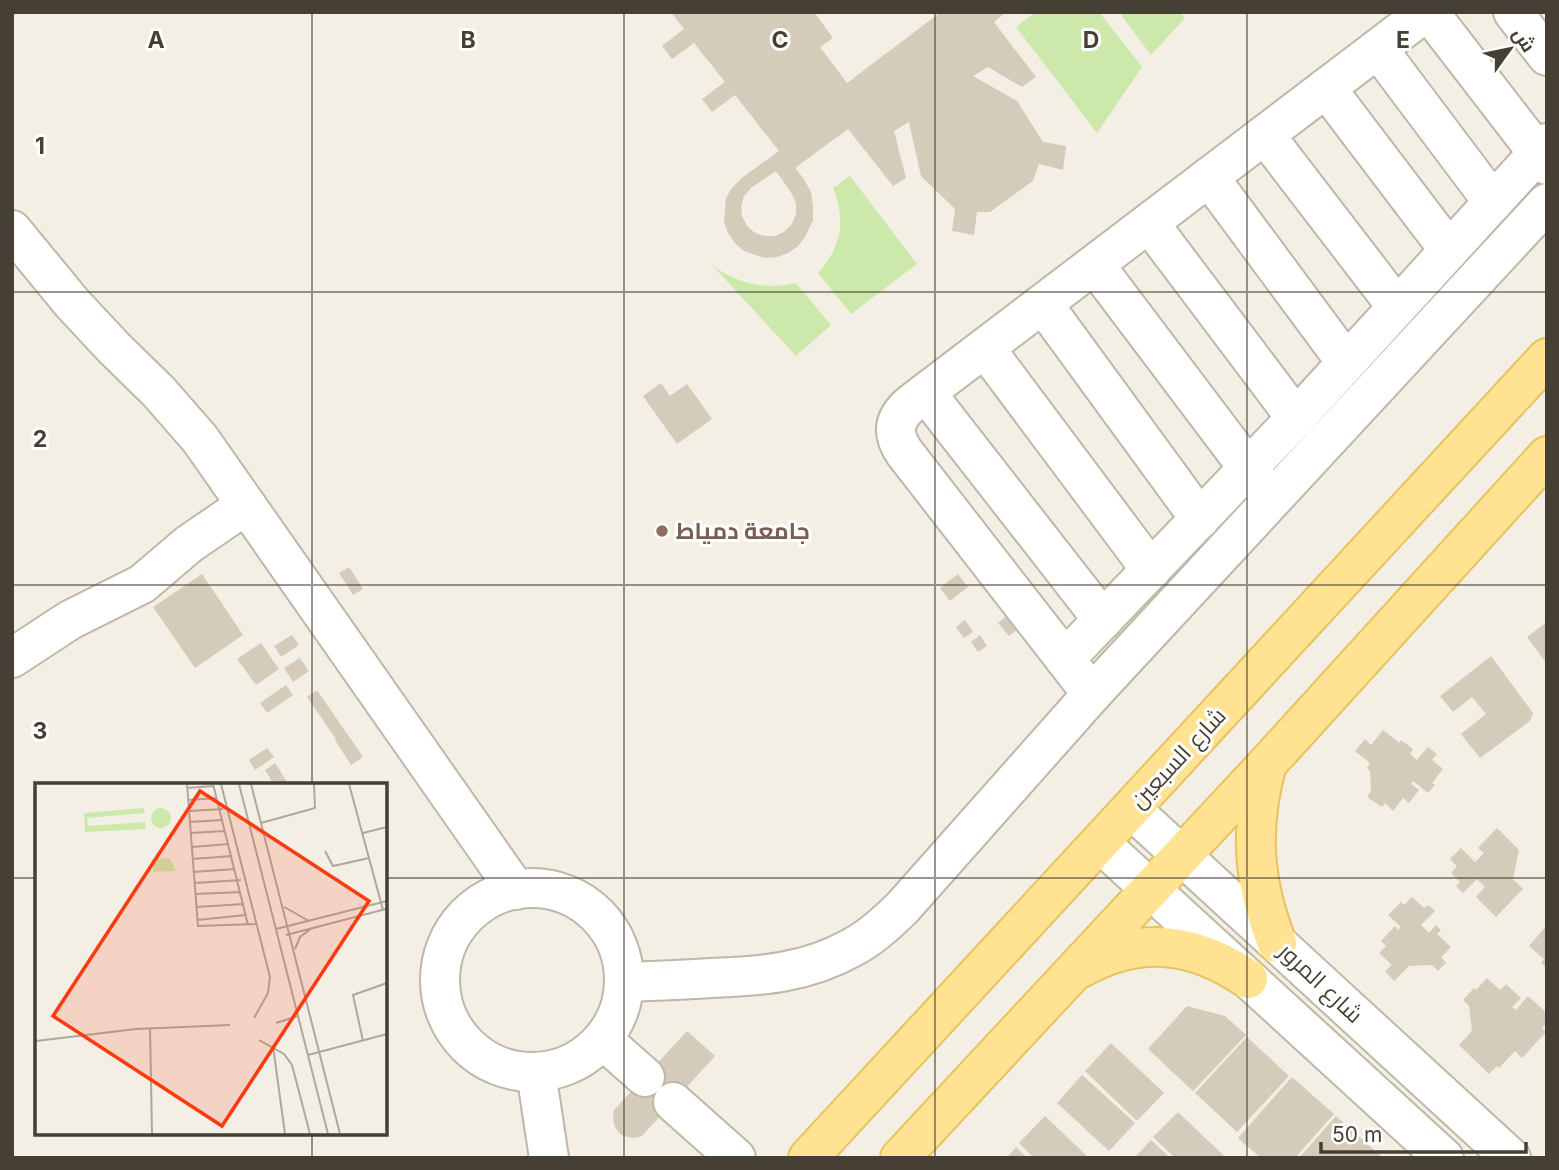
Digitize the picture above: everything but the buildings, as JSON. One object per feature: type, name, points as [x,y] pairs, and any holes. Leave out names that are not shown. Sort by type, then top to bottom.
[{"type":"main road","name":"شارع السبعين","points":[[808,1158],[1547,358]]},
{"type":"main road","points":[[900,1158],[1267,764],[1547,456]]},
{"type":"main road","points":[[1267,764],[1257,808],[1255,854],[1262,900],[1277,943]]},
{"type":"main road","points":[[1065,980],[1083,967],[1103,958],[1124,950],[1146,947],[1189,950],[1230,966],[1248,979]]},
{"type":"street","points":[[1065,659],[1296,418],[1493,202],[1544,154],[1427,12],[926,393],[903,411],[897,420],[895,431],[898,442],[1065,659],[1092,694]]},
{"type":"street","points":[[1513,12],[1547,56]]},
{"type":"street","points":[[1377,49],[1493,202]]},
{"type":"street","points":[[1326,88],[1449,250]]},
{"type":"street","points":[[1265,135],[1397,307]]},
{"type":"street","points":[[1209,177],[1346,362]]},
{"type":"street","points":[[624,982],[762,976],[794,971],[853,947],[880,929],[903,907],[1092,694],[1547,203]]},
{"type":"street","points":[[1149,223],[1296,418]]},
{"type":"street","points":[[12,230],[72,303],[159,391],[200,439],[516,890]]},
{"type":"street","points":[[1095,265],[1272,499]]},
{"type":"street","points":[[1043,304],[1200,519]]},
{"type":"street","points":[[985,348],[1151,570]]},
{"type":"street","points":[[926,393],[1103,620]]},
{"type":"street","points":[[12,658],[70,620],[142,584],[190,544],[247,506]]},
{"type":"street","name":"شارع المرور","points":[[1131,809],[1511,1158]]},
{"type":"street","name":"شارع المرور","points":[[1100,843],[1444,1158]]},
{"type":"street","points":[[536,888],[575,899],[592,910],[606,925],[616,942],[622,961],[624,982],[618,1013],[603,1040],[589,1053],[555,1070],[516,1071],[480,1056],[465,1043],[453,1027],[441,990],[441,970],[453,933],[480,905],[497,895],[536,888]]},
{"type":"street","points":[[603,1040],[645,1077]]},
{"type":"street","points":[[536,1072],[549,1158]]},
{"type":"street","points":[[673,1102],[736,1158]]},
{"type":"green space","points":[[1035,12],[1099,12],[1142,67],[1097,133],[1016,27]]},
{"type":"green space","points":[[1119,12],[1180,12],[1185,18],[1151,55]]},
{"type":"green space","points":[[850,176],[917,264],[851,314],[818,273],[832,253],[839,233],[840,211],[833,188]]},
{"type":"green space","points":[[713,266],[753,284],[774,286],[796,283],[831,325],[796,356]]},
{"type":"place","name":"جامعة دمياط","points":[[662,531]]}]
